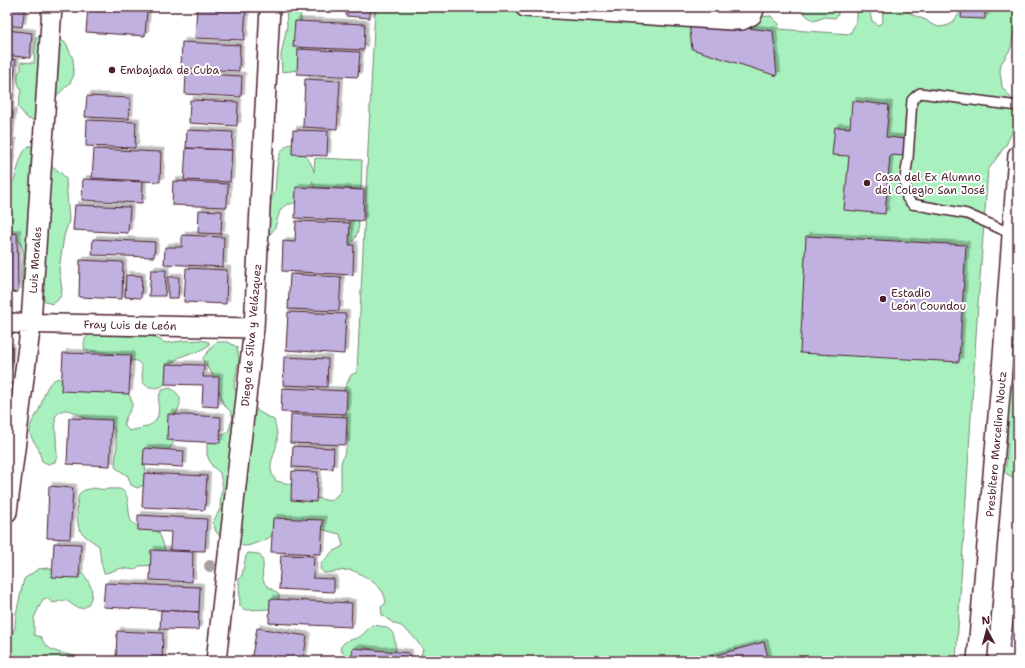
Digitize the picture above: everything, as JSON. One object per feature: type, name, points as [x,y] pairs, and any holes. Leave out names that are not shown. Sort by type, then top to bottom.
[{"type":"street","name":"Luis Morales","points":[[7,512],[31,323],[52,7]]},
{"type":"street","name":"Diego de Silva y Velázquez","points":[[216,661],[254,328],[270,7]]},
{"type":"street","points":[[525,7],[742,20],[752,15],[755,7]]},
{"type":"street","name":"Presbítero Marcelino Noutz","points":[[977,661],[1010,370],[1012,234],[1018,155]]},
{"type":"street","name":"Fray Luis de León","points":[[7,323],[254,328]]},
{"type":"lane","points":[[1012,234],[967,214],[912,204],[906,198],[904,179],[908,158],[912,100],[916,96],[920,94],[1018,106]]},
{"type":"green space","points":[[286,7],[299,7],[305,42],[299,70],[282,72],[281,55],[287,26]]},
{"type":"green space","points":[[375,7],[453,7],[476,9],[477,7],[686,7],[683,14],[754,17],[771,16],[779,24],[778,29],[850,34],[855,24],[858,8],[869,9],[872,21],[878,25],[883,22],[882,7],[900,7],[939,27],[951,24],[964,10],[983,7],[1018,7],[1018,26],[1013,36],[1011,48],[1001,64],[1000,71],[1002,87],[1016,104],[1018,119],[1006,145],[988,170],[978,304],[956,661],[419,661],[423,649],[412,635],[401,626],[393,623],[382,615],[381,607],[386,603],[383,592],[380,588],[367,578],[353,571],[346,570],[324,573],[320,569],[321,564],[332,552],[343,546],[340,534],[318,529],[275,533],[267,539],[248,546],[229,545],[216,532],[213,522],[220,509],[221,493],[223,488],[220,473],[212,466],[207,455],[207,442],[228,432],[233,418],[231,412],[223,404],[212,373],[204,363],[203,358],[216,342],[228,342],[237,347],[239,359],[234,387],[241,401],[250,402],[259,412],[274,420],[277,431],[277,439],[271,471],[276,481],[290,484],[300,495],[331,501],[341,491],[341,463],[348,443],[348,437],[344,417],[340,411],[343,392],[351,375],[357,372]]},
{"type":"green space","points":[[805,7],[838,7],[838,15],[835,18],[825,17],[814,21],[804,13]]},
{"type":"green space","points":[[47,35],[66,43],[73,59],[74,75],[70,83],[52,100],[42,117],[33,120],[28,119],[18,107],[21,90],[18,82],[18,73],[21,70],[21,62],[34,63],[36,37]]},
{"type":"green space","points":[[291,144],[301,146],[312,165],[314,172],[315,158],[362,160],[361,189],[313,187],[313,181],[310,187],[299,199],[285,205],[282,208],[274,229],[270,234],[267,230],[267,208],[275,191],[277,164],[282,151]]},
{"type":"green space","points":[[29,146],[44,146],[51,165],[66,179],[69,221],[64,236],[59,270],[62,289],[61,296],[52,304],[46,302],[42,295],[25,290],[22,278],[22,247],[17,238],[7,237],[7,189],[14,179],[22,156]]},
{"type":"green space","points":[[350,219],[358,219],[359,226],[355,238],[348,247],[348,225]]},
{"type":"green space","points":[[90,334],[119,334],[126,336],[136,334],[150,335],[166,343],[201,340],[209,342],[209,345],[200,351],[180,357],[174,361],[167,383],[161,387],[155,388],[143,383],[142,368],[137,361],[128,361],[113,354],[85,350],[84,341]]},
{"type":"green space","points":[[1018,376],[1018,481],[1004,472],[1007,454],[1008,422],[1006,393]]},
{"type":"green space","points":[[59,378],[76,392],[126,390],[132,402],[131,409],[125,419],[124,425],[129,431],[152,424],[158,415],[159,398],[162,390],[170,388],[175,391],[180,401],[174,421],[174,440],[171,447],[159,457],[145,464],[146,474],[144,485],[137,488],[131,485],[128,476],[116,468],[117,445],[114,428],[67,410],[58,413],[55,418],[57,456],[55,462],[48,464],[42,461],[38,448],[30,435],[30,426],[39,410],[48,387],[54,380]]},
{"type":"green space","points":[[95,488],[122,490],[127,497],[131,521],[137,526],[149,526],[158,531],[166,553],[155,565],[139,566],[135,570],[122,568],[104,573],[99,546],[86,537],[80,530],[77,517],[77,505],[80,493],[85,490]]},
{"type":"green space","points":[[248,553],[259,554],[262,558],[262,575],[264,582],[279,595],[279,600],[270,609],[245,610],[240,606],[239,579],[242,575]]},
{"type":"green space","points":[[48,568],[53,570],[81,571],[91,587],[92,594],[90,601],[86,607],[83,608],[79,608],[65,600],[53,603],[47,598],[43,599],[34,618],[34,635],[41,637],[49,648],[84,661],[11,661],[7,647],[15,627],[16,614],[24,579],[38,569]]},
{"type":"green space","points":[[372,625],[384,627],[391,631],[396,650],[387,653],[364,648],[361,649],[352,659],[342,652],[340,648],[344,643],[348,640],[359,637]]},
{"type":"building","points":[[7,7],[25,7],[22,27],[7,25]]},
{"type":"building","points":[[88,7],[147,10],[145,36],[86,32]]},
{"type":"building","points":[[197,7],[246,7],[244,40],[195,38]]},
{"type":"building","points":[[346,7],[370,7],[370,18],[346,16]]},
{"type":"building","points":[[902,7],[925,7],[925,10],[902,9]]},
{"type":"building","points":[[962,7],[985,7],[985,19],[961,18]]},
{"type":"building","points":[[295,21],[365,24],[364,50],[293,47]]},
{"type":"building","points":[[689,21],[773,31],[777,76],[692,49]]},
{"type":"building","points":[[7,30],[32,33],[30,58],[7,55]]},
{"type":"building","points":[[182,42],[240,45],[239,71],[181,68]]},
{"type":"building","points":[[298,49],[360,52],[358,77],[297,74]]},
{"type":"building","points":[[7,59],[16,60],[10,111],[7,110]]},
{"type":"building","points":[[186,73],[242,76],[241,97],[185,94]]},
{"type":"building","points":[[305,79],[340,81],[337,129],[303,127]]},
{"type":"building","points":[[87,96],[130,98],[129,119],[85,117]]},
{"type":"building","points":[[190,100],[238,102],[237,126],[189,123]]},
{"type":"building","name":"Casa del Ex Alumno del Colegio San José","points":[[852,101],[889,105],[886,137],[907,139],[906,156],[890,155],[885,214],[844,210],[849,156],[832,155],[835,127],[850,128]]},
{"type":"building","points":[[7,111],[13,112],[10,140],[7,140]]},
{"type":"building","points":[[87,120],[136,122],[135,148],[86,146]]},
{"type":"building","points":[[187,130],[233,132],[232,150],[186,148]]},
{"type":"building","points":[[293,130],[328,131],[327,156],[292,154]]},
{"type":"building","points":[[7,141],[13,142],[9,181],[7,181]]},
{"type":"building","points":[[186,148],[232,150],[230,182],[184,180]]},
{"type":"building","points":[[94,149],[161,152],[160,182],[92,178]]},
{"type":"building","points":[[83,179],[143,182],[142,203],[82,200]]},
{"type":"building","points":[[173,181],[228,184],[227,207],[172,205]]},
{"type":"building","points":[[296,187],[364,190],[363,221],[295,218]]},
{"type":"building","points":[[75,205],[130,207],[128,233],[73,230]]},
{"type":"building","points":[[199,210],[222,211],[221,234],[198,233]]},
{"type":"building","points":[[296,221],[350,223],[349,245],[354,245],[353,275],[282,271],[283,241],[295,242]]},
{"type":"building","points":[[17,233],[18,292],[7,293],[7,234]]},
{"type":"building","points":[[182,235],[224,237],[223,267],[164,264],[165,247],[182,247]]},
{"type":"building","name":"Estadio León Coundou","points":[[806,236],[966,245],[959,362],[800,353]]},
{"type":"building","points":[[93,239],[155,242],[154,257],[92,255]]},
{"type":"building","points":[[80,260],[123,262],[122,299],[79,297]]},
{"type":"building","points":[[186,268],[227,270],[226,304],[184,302]]},
{"type":"building","points":[[151,270],[166,270],[165,296],[149,296]]},
{"type":"building","points":[[290,274],[341,277],[339,311],[288,309]]},
{"type":"building","points":[[126,275],[142,276],[141,298],[125,297]]},
{"type":"building","points":[[168,277],[179,277],[178,298],[168,298]]},
{"type":"building","points":[[288,312],[346,314],[344,354],[286,350]]},
{"type":"building","points":[[7,347],[11,347],[9,371],[7,371]]},
{"type":"building","points":[[63,353],[131,355],[129,394],[61,391]]},
{"type":"building","points":[[284,357],[328,359],[327,387],[283,385]]},
{"type":"building","points":[[166,364],[204,365],[203,377],[219,377],[218,407],[202,406],[203,385],[165,384]]},
{"type":"building","points":[[282,388],[347,391],[346,414],[281,412]]},
{"type":"building","points":[[168,414],[221,417],[220,443],[167,440]]},
{"type":"building","points":[[291,414],[347,417],[346,445],[290,443]]},
{"type":"building","points":[[69,418],[112,420],[110,466],[67,464]]},
{"type":"building","points":[[293,446],[334,448],[333,469],[292,467]]},
{"type":"building","points":[[144,448],[184,451],[183,467],[143,465]]},
{"type":"building","points":[[292,471],[318,472],[316,502],[291,500]]},
{"type":"building","points":[[144,473],[207,476],[205,510],[142,507]]},
{"type":"building","points":[[49,486],[73,488],[70,539],[47,538]]},
{"type":"building","points":[[138,515],[207,519],[205,551],[170,550],[171,532],[138,530]]},
{"type":"building","points":[[273,518],[323,520],[321,554],[271,552]]},
{"type":"building","points":[[54,543],[81,544],[79,578],[52,577]]},
{"type":"building","points":[[151,550],[193,552],[192,582],[150,580]]},
{"type":"building","points":[[281,555],[314,556],[313,578],[334,579],[334,592],[279,589]]},
{"type":"building","points":[[105,583],[200,587],[199,612],[103,607]]},
{"type":"building","points":[[1018,597],[1018,649],[1009,647]]},
{"type":"building","points":[[270,599],[352,603],[351,627],[269,623]]},
{"type":"building","points":[[161,610],[199,612],[198,630],[160,629]]},
{"type":"building","points":[[257,628],[307,636],[303,661],[251,661]]},
{"type":"building","points":[[117,631],[163,633],[162,661],[116,660]]},
{"type":"building","points":[[764,642],[769,661],[694,661]]},
{"type":"building","points":[[353,648],[409,653],[409,661],[351,661]]},
{"type":"place","name":"Embajada de Cuba","points":[[112,70]]},
{"type":"place","name":"Casa del Ex Alumno del Colegio San José","points":[[867,183]]},
{"type":"place","name":"Estadio León Coundou","points":[[883,299]]}]
